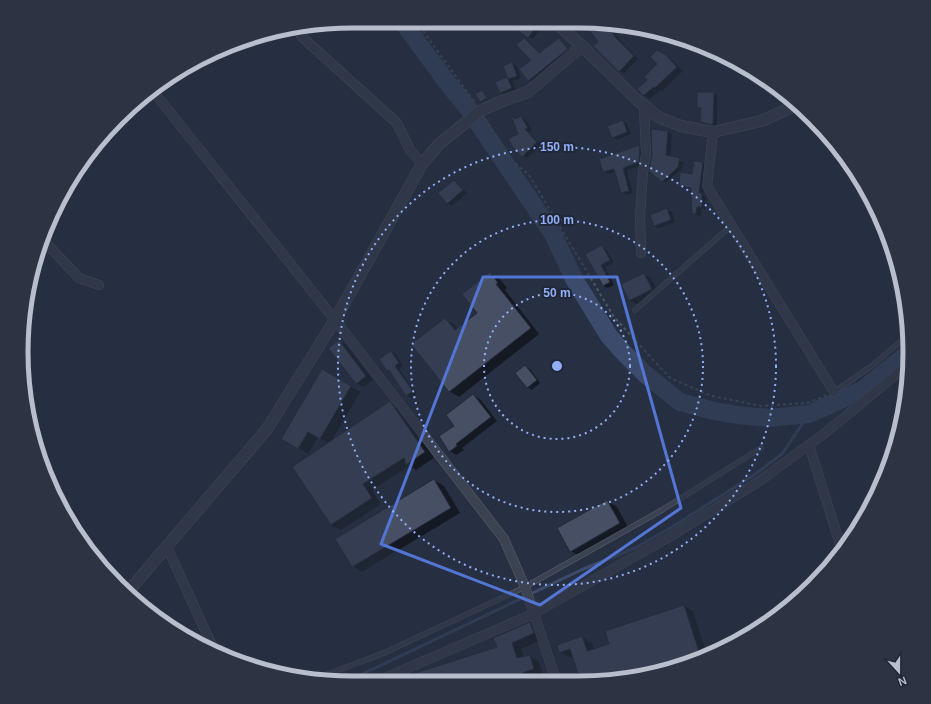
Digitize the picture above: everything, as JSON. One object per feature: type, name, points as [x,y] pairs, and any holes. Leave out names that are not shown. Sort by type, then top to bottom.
[{"type":"street","points":[[562,28],[634,98],[658,117],[681,126],[713,132],[761,121],[792,107]]},
{"type":"street","points":[[299,33],[397,124],[410,150],[422,164]]},
{"type":"street","points":[[131,589],[267,429],[335,320],[422,164],[439,144],[480,111],[502,101],[528,92],[582,46]]},
{"type":"street","points":[[156,94],[335,320],[504,538],[525,587],[555,676]]},
{"type":"street","points":[[641,253],[640,216],[643,172],[646,154],[644,106]]},
{"type":"street","points":[[713,132],[707,186],[834,392]]},
{"type":"street","points":[[47,244],[79,278],[99,285]]},
{"type":"street","points":[[389,676],[533,612],[671,536],[761,480],[809,445],[902,370]]},
{"type":"street","points":[[809,445],[840,544]]},
{"type":"street","points":[[167,547],[211,644]]},
{"type":"lane","points":[[635,310],[731,226]]},
{"type":"lane","points":[[834,392],[873,365],[902,340]]},
{"type":"lane","points":[[326,675],[384,653],[525,587],[662,510],[761,448]]},
{"type":"path","points":[[421,28],[480,111],[511,160],[529,175],[614,316],[670,378],[712,396],[761,406],[807,403],[834,392]]},
{"type":"highlighted area","points":[[483,277],[617,277],[681,508],[540,605],[381,544]]},
{"type":"building","points":[[520,28],[535,28],[528,38],[518,31]]},
{"type":"building","points":[[589,28],[610,30],[634,56],[619,72],[593,46],[598,42]]},
{"type":"building","points":[[524,38],[539,53],[559,38],[568,49],[528,81],[519,69],[531,60],[516,45]]},
{"type":"building","points":[[657,50],[666,55],[677,67],[655,88],[654,87],[643,96],[637,89],[647,80],[644,77],[657,64],[650,57]]},
{"type":"building","points":[[512,62],[517,76],[508,79],[503,66]]},
{"type":"building","points":[[507,77],[512,88],[500,93],[495,82]]},
{"type":"building","points":[[482,90],[487,98],[480,102],[475,94]]},
{"type":"building","points":[[697,92],[714,92],[713,125],[700,122],[701,108],[697,108]]},
{"type":"building","points":[[510,113],[515,119],[521,116],[528,128],[525,129],[537,142],[522,157],[508,139],[518,134]]},
{"type":"building","points":[[623,120],[627,132],[612,138],[607,126]]},
{"type":"building","points":[[651,129],[668,131],[666,155],[680,158],[678,167],[662,182],[649,171],[652,154]]},
{"type":"building","points":[[640,145],[639,162],[623,168],[629,191],[621,193],[614,169],[603,172],[599,159]]},
{"type":"building","points":[[694,161],[703,162],[699,193],[702,193],[702,207],[697,207],[696,214],[692,214],[691,188],[679,186],[680,172],[692,174]]},
{"type":"building","points":[[454,180],[463,190],[447,204],[438,193]]},
{"type":"building","points":[[667,208],[671,220],[654,226],[650,215]]},
{"type":"building","points":[[602,245],[610,260],[601,265],[610,282],[603,286],[585,254]]},
{"type":"building","points":[[490,272],[498,283],[496,284],[531,328],[449,392],[411,344],[445,318],[455,330],[477,313],[462,294]]},
{"type":"building","points":[[644,273],[652,289],[629,301],[621,284]]},
{"type":"building","points":[[339,340],[366,376],[356,384],[328,348]]},
{"type":"building","points":[[391,351],[399,363],[395,366],[413,391],[406,396],[389,370],[387,371],[379,359]]},
{"type":"building","points":[[525,365],[537,380],[527,388],[515,373]]},
{"type":"building","points":[[322,369],[351,386],[320,439],[308,432],[298,449],[281,439]]},
{"type":"building","points":[[473,394],[491,417],[456,444],[457,446],[449,452],[439,436],[454,426],[446,415]]},
{"type":"building","points":[[390,401],[425,452],[406,465],[404,458],[363,484],[372,498],[331,525],[292,467]]},
{"type":"building","points":[[434,479],[451,508],[352,567],[335,539]]},
{"type":"building","points":[[607,500],[620,523],[570,552],[557,528]]},
{"type":"building","points":[[684,605],[699,653],[683,659],[642,670],[579,676],[570,649],[559,653],[557,645],[582,636],[587,651],[609,644],[605,631]]},
{"type":"building","points":[[530,622],[534,633],[512,643],[517,658],[530,655],[534,669],[522,673],[523,676],[406,676],[497,647],[493,638]]},
{"type":"waterway","points":[[407,28],[468,108],[553,234],[574,279],[609,336],[645,374],[680,402],[714,411],[769,418],[809,414],[862,390],[903,358]]},
{"type":"waterway","points":[[358,676],[581,570],[635,548],[672,527],[754,475],[782,454],[809,414]]}]
